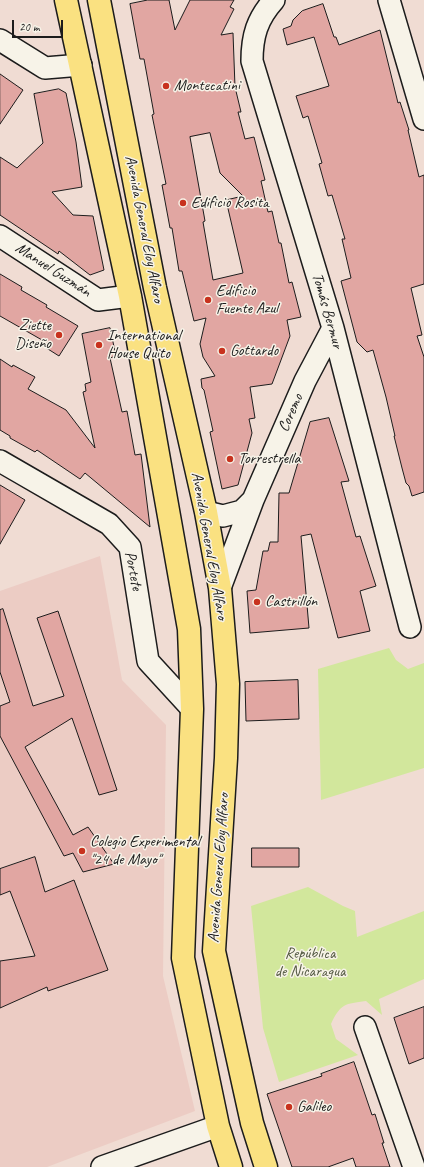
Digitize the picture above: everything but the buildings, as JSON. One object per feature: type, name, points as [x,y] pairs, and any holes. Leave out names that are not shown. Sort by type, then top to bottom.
[{"type":"main road","name":"Avenida General Eloy Alfaro","points":[[66,0],[130,296],[189,629],[192,709],[183,958],[218,1126],[231,1167]]},
{"type":"main road","name":"Avenida General Eloy Alfaro","points":[[99,0],[156,288],[206,512],[220,588],[228,684],[226,758],[214,951],[252,1123],[266,1167]]},
{"type":"street","name":"Tomás Bermur","points":[[274,0],[258,22],[252,44],[252,61],[333,328],[410,628]]},
{"type":"street","points":[[389,0],[424,119]]},
{"type":"street","points":[[0,40],[46,68],[81,66]]},
{"type":"street","name":"Manuel Guzmán","points":[[0,236],[98,300],[130,296]]},
{"type":"street","name":"Coremo","points":[[220,588],[253,500],[305,381],[333,328]]},
{"type":"street","name":"Portete","points":[[0,461],[109,524],[130,547],[148,661],[192,709]]},
{"type":"street","name":"Coremo","points":[[206,512],[223,516],[242,511],[253,500]]},
{"type":"street","points":[[365,1027],[414,1167]]},
{"type":"street","points":[[102,1167],[218,1126]]},
{"type":"shaded area","name":"Colegio Experimental \"24 de Mayo\"","points":[[100,556],[122,680],[166,725],[163,976],[195,1111],[47,1167],[0,1167],[0,591]]},
{"type":"green space","points":[[389,648],[396,660],[408,669],[424,663],[424,768],[321,800],[318,669]]},
{"type":"green space","name":"República de Nicaragua","points":[[308,887],[355,911],[357,937],[424,911],[424,979],[379,999],[382,1015],[366,1001],[348,1004],[341,1008],[331,1024],[336,1039],[358,1055],[279,1082],[263,1028],[251,906]]},
{"type":"place","name":"Montecatini","points":[[166,86]]},
{"type":"place","name":"Edificio Rosita","points":[[183,203]]},
{"type":"place","name":"Edificio Fuente Azul","points":[[208,300]]},
{"type":"place","name":"Ziette Diseño","points":[[59,335]]},
{"type":"place","name":"International House Quito","points":[[99,345]]},
{"type":"place","name":"Gottardo","points":[[222,351]]},
{"type":"place","name":"Torrestrella","points":[[230,459]]},
{"type":"place","name":"Castrillón","points":[[257,602]]},
{"type":"place","name":"Colegio Experimental \"24 de Mayo\"","points":[[82,851]]},
{"type":"place","name":"Galileo","points":[[289,1107]]}]
